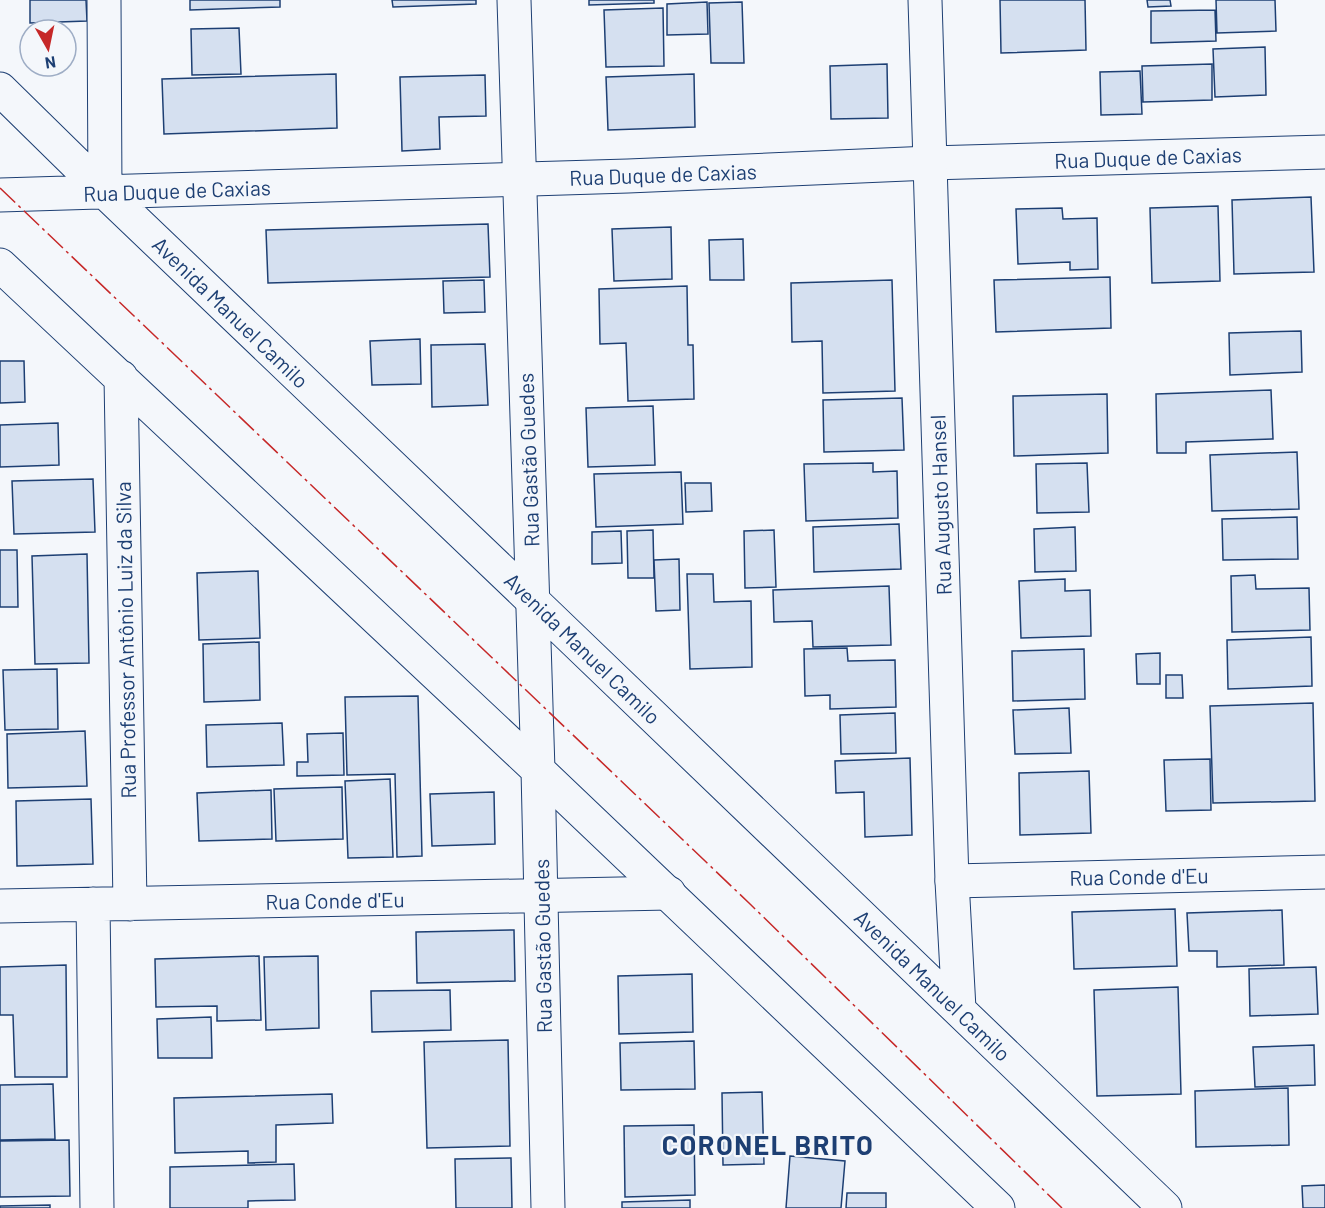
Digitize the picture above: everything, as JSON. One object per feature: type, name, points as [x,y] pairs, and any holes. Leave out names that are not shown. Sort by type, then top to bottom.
[{"type":"street","points":[[104,0],[105,192]]},
{"type":"street","name":"Rua Gastão Guedes","points":[[514,0],[533,601],[548,1208]]},
{"type":"street","name":"Rua Augusto Hansel","points":[[925,0],[952,881],[959,1009]]},
{"type":"street","name":"Avenida Manuel Camilo","points":[[0,89],[1165,1208]]},
{"type":"street","name":"Rua Duque de Caxias","points":[[0,195],[519,179],[930,163],[1325,152]]},
{"type":"street","points":[[0,265],[669,893],[998,1208]]},
{"type":"street","name":"Rua Professor Antônio Luiz da Silva","points":[[120,377],[130,904]]},
{"type":"street","name":"Rua Conde d'Eu","points":[[952,881],[1325,872]]},
{"type":"street","name":"Rua Conde d'Eu","points":[[0,906],[669,893]]},
{"type":"street","points":[[93,904],[97,1208]]},
{"type":"building","points":[[30,0],[86,0],[87,21],[78,21],[78,18],[30,18]]},
{"type":"building","points":[[190,0],[280,0],[280,7],[190,10]]},
{"type":"building","points":[[392,0],[476,0],[476,4],[393,7]]},
{"type":"building","points":[[589,0],[654,0],[654,3],[589,5]]},
{"type":"building","points":[[1000,0],[1085,0],[1086,50],[1001,53]]},
{"type":"building","points":[[1147,0],[1170,0],[1171,6],[1148,7]]},
{"type":"building","points":[[1216,0],[1275,0],[1276,31],[1217,33]]},
{"type":"building","points":[[707,2],[708,34],[667,35],[667,4]]},
{"type":"building","points":[[742,2],[744,63],[711,63],[709,3]]},
{"type":"building","points":[[663,8],[664,66],[606,67],[604,10]]},
{"type":"building","points":[[1215,10],[1216,41],[1151,43],[1151,11]]},
{"type":"building","points":[[239,28],[241,74],[192,75],[191,29]]},
{"type":"building","points":[[1265,47],[1266,95],[1215,97],[1213,49]]},
{"type":"building","points":[[887,64],[888,118],[831,119],[830,66]]},
{"type":"building","points":[[1212,64],[1212,100],[1143,102],[1142,66]]},
{"type":"building","points":[[1140,71],[1142,114],[1101,115],[1100,72]]},
{"type":"building","points":[[336,74],[337,128],[164,134],[162,79]]},
{"type":"building","points":[[694,74],[695,127],[608,130],[606,77]]},
{"type":"building","points":[[485,75],[486,116],[439,117],[440,149],[402,151],[400,77]]},
{"type":"building","points":[[1311,197],[1314,272],[1234,274],[1232,200]]},
{"type":"building","points":[[1218,206],[1220,281],[1152,283],[1150,208]]},
{"type":"building","points":[[1062,208],[1063,219],[1097,218],[1098,269],[1070,270],[1070,262],[1018,264],[1016,209]]},
{"type":"building","points":[[488,224],[490,277],[268,283],[266,230]]},
{"type":"building","points":[[671,227],[672,279],[614,281],[612,229]]},
{"type":"building","points":[[743,239],[744,280],[710,280],[709,240]]},
{"type":"building","points":[[1110,277],[1111,328],[996,332],[994,280]]},
{"type":"building","points":[[484,280],[485,312],[444,313],[443,281]]},
{"type":"building","points":[[892,280],[895,391],[823,393],[822,341],[792,342],[791,283]]},
{"type":"building","points":[[687,286],[688,345],[693,345],[694,399],[628,401],[626,343],[600,344],[599,289]]},
{"type":"building","points":[[1301,331],[1302,372],[1230,375],[1229,333]]},
{"type":"building","points":[[420,339],[421,384],[372,385],[370,341]]},
{"type":"building","points":[[485,344],[488,405],[432,407],[431,345]]},
{"type":"building","points":[[0,361],[24,361],[25,402],[0,403]]},
{"type":"building","points":[[1271,390],[1273,439],[1186,442],[1186,453],[1157,453],[1156,394]]},
{"type":"building","points":[[1107,394],[1108,453],[1014,456],[1013,396]]},
{"type":"building","points":[[902,398],[904,450],[824,452],[823,400]]},
{"type":"building","points":[[653,406],[655,465],[588,467],[586,408]]},
{"type":"building","points":[[58,423],[59,465],[0,467],[0,425]]},
{"type":"building","points":[[1297,452],[1299,509],[1212,511],[1210,455]]},
{"type":"building","points":[[873,463],[873,472],[897,471],[898,518],[806,521],[804,464]]},
{"type":"building","points":[[1087,463],[1089,512],[1037,513],[1036,464]]},
{"type":"building","points":[[681,472],[683,524],[596,527],[594,474]]},
{"type":"building","points":[[93,479],[95,532],[14,534],[12,481]]},
{"type":"building","points":[[685,483],[711,483],[712,511],[686,512]]},
{"type":"building","points":[[1297,517],[1298,559],[1223,560],[1222,519]]},
{"type":"building","points":[[899,524],[901,569],[814,572],[813,527]]},
{"type":"building","points":[[1075,527],[1076,571],[1035,572],[1034,529]]},
{"type":"building","points":[[653,530],[654,578],[628,578],[627,531]]},
{"type":"building","points":[[774,530],[776,587],[745,588],[744,531]]},
{"type":"building","points":[[621,531],[622,563],[592,564],[592,532]]},
{"type":"building","points":[[0,550],[17,550],[18,607],[0,607]]},
{"type":"building","points":[[87,554],[89,663],[35,664],[32,556]]},
{"type":"building","points":[[679,559],[680,610],[656,611],[654,560]]},
{"type":"building","points":[[258,571],[260,638],[199,640],[197,573]]},
{"type":"building","points":[[687,574],[713,574],[714,602],[751,601],[752,667],[690,669]]},
{"type":"building","points":[[1255,575],[1256,589],[1309,588],[1310,630],[1232,632],[1231,576]]},
{"type":"building","points":[[1065,579],[1065,591],[1090,590],[1091,636],[1021,638],[1019,581]]},
{"type":"building","points":[[889,586],[891,645],[813,647],[812,621],[774,622],[773,590]]},
{"type":"building","points":[[1311,637],[1312,686],[1228,689],[1227,640]]},
{"type":"building","points":[[259,642],[260,700],[204,702],[203,644]]},
{"type":"building","points":[[847,648],[848,661],[895,660],[896,707],[830,709],[830,695],[805,696],[804,649]]},
{"type":"building","points":[[1084,649],[1085,699],[1013,701],[1012,651]]},
{"type":"building","points":[[1160,653],[1160,684],[1137,684],[1136,654]]},
{"type":"building","points":[[57,669],[58,729],[5,730],[3,670]]},
{"type":"building","points":[[1166,675],[1182,675],[1183,698],[1166,698]]},
{"type":"building","points":[[418,696],[422,856],[397,857],[395,774],[347,775],[345,697]]},
{"type":"building","points":[[1313,703],[1315,801],[1213,803],[1210,706]]},
{"type":"building","points":[[1069,708],[1071,753],[1015,754],[1013,710]]},
{"type":"building","points":[[895,713],[896,753],[841,754],[840,715]]},
{"type":"building","points":[[282,723],[284,765],[207,767],[206,725]]},
{"type":"building","points":[[85,731],[87,786],[8,788],[7,734]]},
{"type":"building","points":[[343,733],[344,775],[297,776],[297,762],[308,762],[307,734]]},
{"type":"building","points":[[910,758],[912,835],[865,837],[864,792],[836,793],[835,761]]},
{"type":"building","points":[[1210,759],[1211,810],[1166,811],[1164,760]]},
{"type":"building","points":[[1089,771],[1091,833],[1020,835],[1019,773]]},
{"type":"building","points":[[390,779],[393,857],[348,858],[345,781]]},
{"type":"building","points":[[342,787],[343,839],[276,841],[274,789]]},
{"type":"building","points":[[271,790],[272,839],[199,841],[197,793]]},
{"type":"building","points":[[494,792],[495,844],[432,846],[430,794]]},
{"type":"building","points":[[91,799],[93,864],[17,866],[16,801]]},
{"type":"building","points":[[1175,909],[1177,966],[1074,969],[1072,912]]},
{"type":"building","points":[[1282,910],[1284,965],[1217,967],[1217,951],[1189,951],[1187,913]]},
{"type":"building","points":[[514,930],[515,981],[417,983],[416,932]]},
{"type":"building","points":[[259,956],[261,1020],[217,1021],[217,1006],[156,1007],[155,959]]},
{"type":"building","points":[[318,956],[319,1028],[266,1030],[264,957]]},
{"type":"building","points":[[66,965],[67,1077],[15,1077],[13,1015],[0,1015],[0,967]]},
{"type":"building","points":[[1316,967],[1318,1014],[1250,1016],[1249,969]]},
{"type":"building","points":[[692,974],[693,1032],[619,1034],[618,976]]},
{"type":"building","points":[[1178,987],[1181,1094],[1097,1096],[1094,990]]},
{"type":"building","points":[[450,990],[451,1030],[372,1032],[371,991]]},
{"type":"building","points":[[211,1017],[212,1058],[158,1058],[157,1019]]},
{"type":"building","points":[[508,1040],[510,1146],[427,1148],[424,1042]]},
{"type":"building","points":[[694,1041],[695,1089],[621,1090],[620,1043]]},
{"type":"building","points":[[1314,1045],[1315,1085],[1255,1087],[1253,1047]]},
{"type":"building","points":[[53,1084],[55,1139],[0,1140],[0,1085]]},
{"type":"building","points":[[1288,1088],[1289,1145],[1196,1147],[1195,1091]]},
{"type":"building","points":[[762,1092],[764,1164],[723,1165],[722,1093]]},
{"type":"building","points":[[332,1094],[333,1123],[276,1125],[276,1162],[248,1163],[248,1151],[175,1153],[174,1098]]},
{"type":"building","points":[[694,1125],[695,1195],[625,1197],[624,1126]]},
{"type":"building","points":[[69,1140],[70,1196],[0,1197],[0,1141]]},
{"type":"building","points":[[790,1156],[845,1161],[841,1208],[786,1208]]},
{"type":"building","points":[[511,1158],[512,1208],[456,1208],[455,1159]]},
{"type":"building","points":[[294,1164],[295,1200],[248,1201],[248,1208],[170,1208],[170,1167]]},
{"type":"building","points":[[1325,1185],[1325,1208],[1303,1208],[1302,1186]]},
{"type":"building","points":[[847,1193],[886,1193],[886,1208],[846,1208]]},
{"type":"building","points":[[690,1200],[690,1208],[622,1208],[622,1202]]},
{"type":"building","points":[[50,1205],[50,1208],[0,1208],[0,1206]]},
{"type":"power","points":[[0,188],[749,903],[1062,1208]]},
{"type":"district","name":"CORONEL BRITO","points":[[768,1144]]}]
